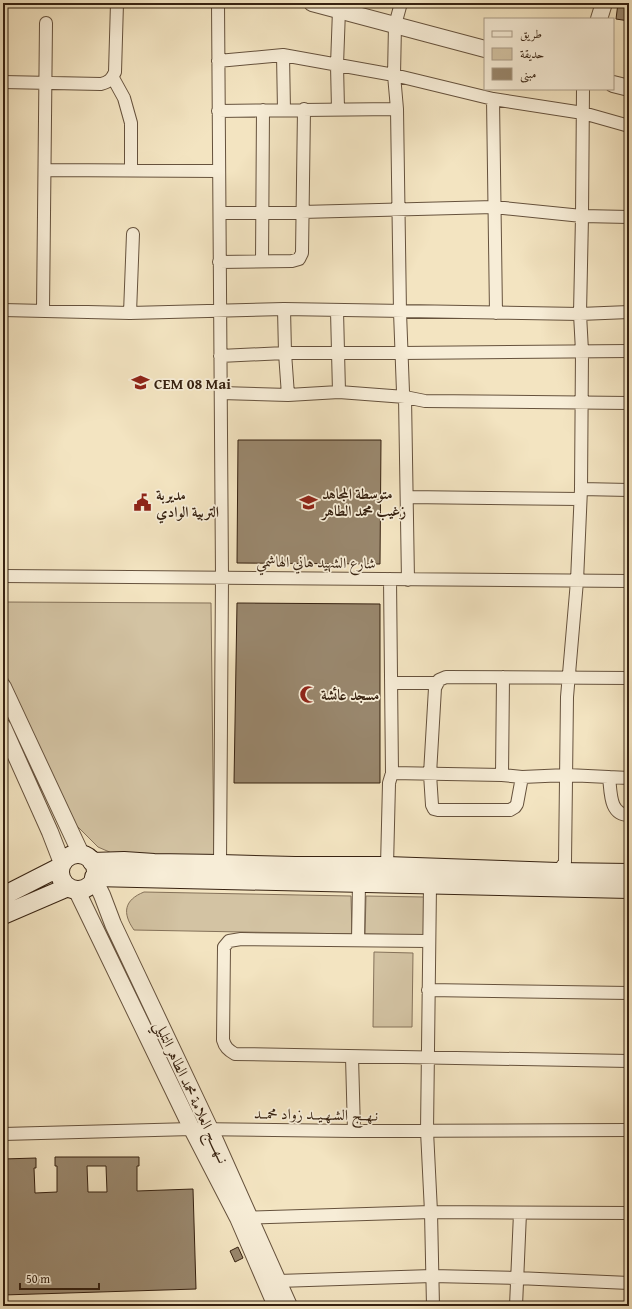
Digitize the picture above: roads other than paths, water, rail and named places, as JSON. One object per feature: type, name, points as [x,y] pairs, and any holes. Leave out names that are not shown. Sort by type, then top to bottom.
[{"type":"main road","points":[[3,896],[61,865],[70,856],[90,868],[359,883],[430,885],[629,873]]},
{"type":"main road","points":[[90,868],[220,864],[387,866],[565,876],[629,889]]},
{"type":"main road","points":[[61,865],[61,878],[72,888]]},
{"type":"main road","points":[[3,915],[72,888],[87,887],[90,868]]},
{"type":"street","points":[[3,82],[101,84],[109,82],[113,78],[115,72],[117,3]]},
{"type":"street","points":[[218,3],[222,577],[220,864]]},
{"type":"street","points":[[312,3],[332,7],[484,49]]},
{"type":"street","points":[[401,3],[395,25],[394,75],[397,109],[400,312],[403,392],[405,397],[408,580]]},
{"type":"street","points":[[599,18],[604,3]]},
{"type":"street","points":[[332,7],[337,65],[338,109]]},
{"type":"street","points":[[43,310],[46,23]]},
{"type":"street","points":[[218,61],[283,55],[394,75],[493,99],[583,113],[629,126]]},
{"type":"street","points":[[283,55],[284,110]]},
{"type":"street","points":[[113,78],[124,98],[131,123],[131,170]]},
{"type":"street","points":[[614,84],[629,88]]},
{"type":"street","points":[[565,876],[568,677],[577,581],[580,494],[580,403],[582,351],[580,314],[583,90]]},
{"type":"street","points":[[493,99],[496,313]]},
{"type":"street","points":[[220,262],[292,261],[299,259],[302,254],[304,109]]},
{"type":"street","points":[[218,111],[397,109]]},
{"type":"street","points":[[262,261],[263,110]]},
{"type":"street","points":[[45,170],[220,171]]},
{"type":"street","points":[[220,213],[494,207],[582,216],[629,217]]},
{"type":"street","points":[[130,313],[132,234]]},
{"type":"street","points":[[3,310],[130,313],[284,309],[580,314],[629,312]]},
{"type":"street","points":[[284,309],[288,395]]},
{"type":"street","points":[[338,311],[338,392]]},
{"type":"street","points":[[220,356],[285,353],[402,354],[629,351]]},
{"type":"street","points":[[221,393],[288,395],[338,392],[405,397],[425,401],[629,403]]},
{"type":"street","points":[[407,497],[580,494],[629,490]]},
{"type":"street","name":"شارع الشهيد هاني الهاشمي","points":[[3,576],[629,581]]},
{"type":"street","points":[[387,866],[389,783],[392,773],[390,580]]},
{"type":"street","points":[[522,777],[517,804],[513,809],[434,809],[432,805],[430,774],[435,688],[439,680],[446,677],[629,678]]},
{"type":"street","points":[[502,775],[503,677]]},
{"type":"street","points":[[391,683],[437,683]]},
{"type":"street","name":"نــهــــج العلامة محمد الطاهر التليلي","points":[[3,687],[90,868],[113,924],[210,1129],[276,1306]]},
{"type":"street","points":[[3,727],[50,832],[61,865]]},
{"type":"street","points":[[392,773],[502,775],[522,777],[567,775],[629,778]]},
{"type":"street","points":[[609,777],[615,809],[618,813],[629,815]]},
{"type":"street","points":[[358,940],[359,883]]},
{"type":"street","points":[[430,885],[427,1131],[431,1212],[433,1306]]},
{"type":"street","name":"نــهــــج العلامة محمد الطاهر التليلي","points":[[72,888],[192,1129],[244,1218],[278,1281],[289,1306]]},
{"type":"street","points":[[429,941],[241,939],[229,941],[224,947],[223,1040],[228,1050],[235,1054],[629,1061]]},
{"type":"street","points":[[428,990],[629,993]]},
{"type":"street","points":[[352,1056],[354,1131]]},
{"type":"street","name":"نـهــج الشـهـيــد زواد محمــد","points":[[3,1134],[192,1129],[354,1131],[629,1130]]},
{"type":"street","points":[[244,1218],[431,1212],[629,1213]]},
{"type":"street","points":[[516,1306],[520,1213]]},
{"type":"street","points":[[278,1281],[432,1276],[629,1283]]},
{"type":"place","name":"CEM 08 Mai","points":[[141,383]]},
{"type":"place","name":"متوسطة المجاهد زغيب محمد الطاهر","points":[[309,502]]},
{"type":"place","name":"مديربة التربية الوادي","points":[[143,503]]},
{"type":"place","name":"مسجد عائشة","points":[[308,694]]}]
